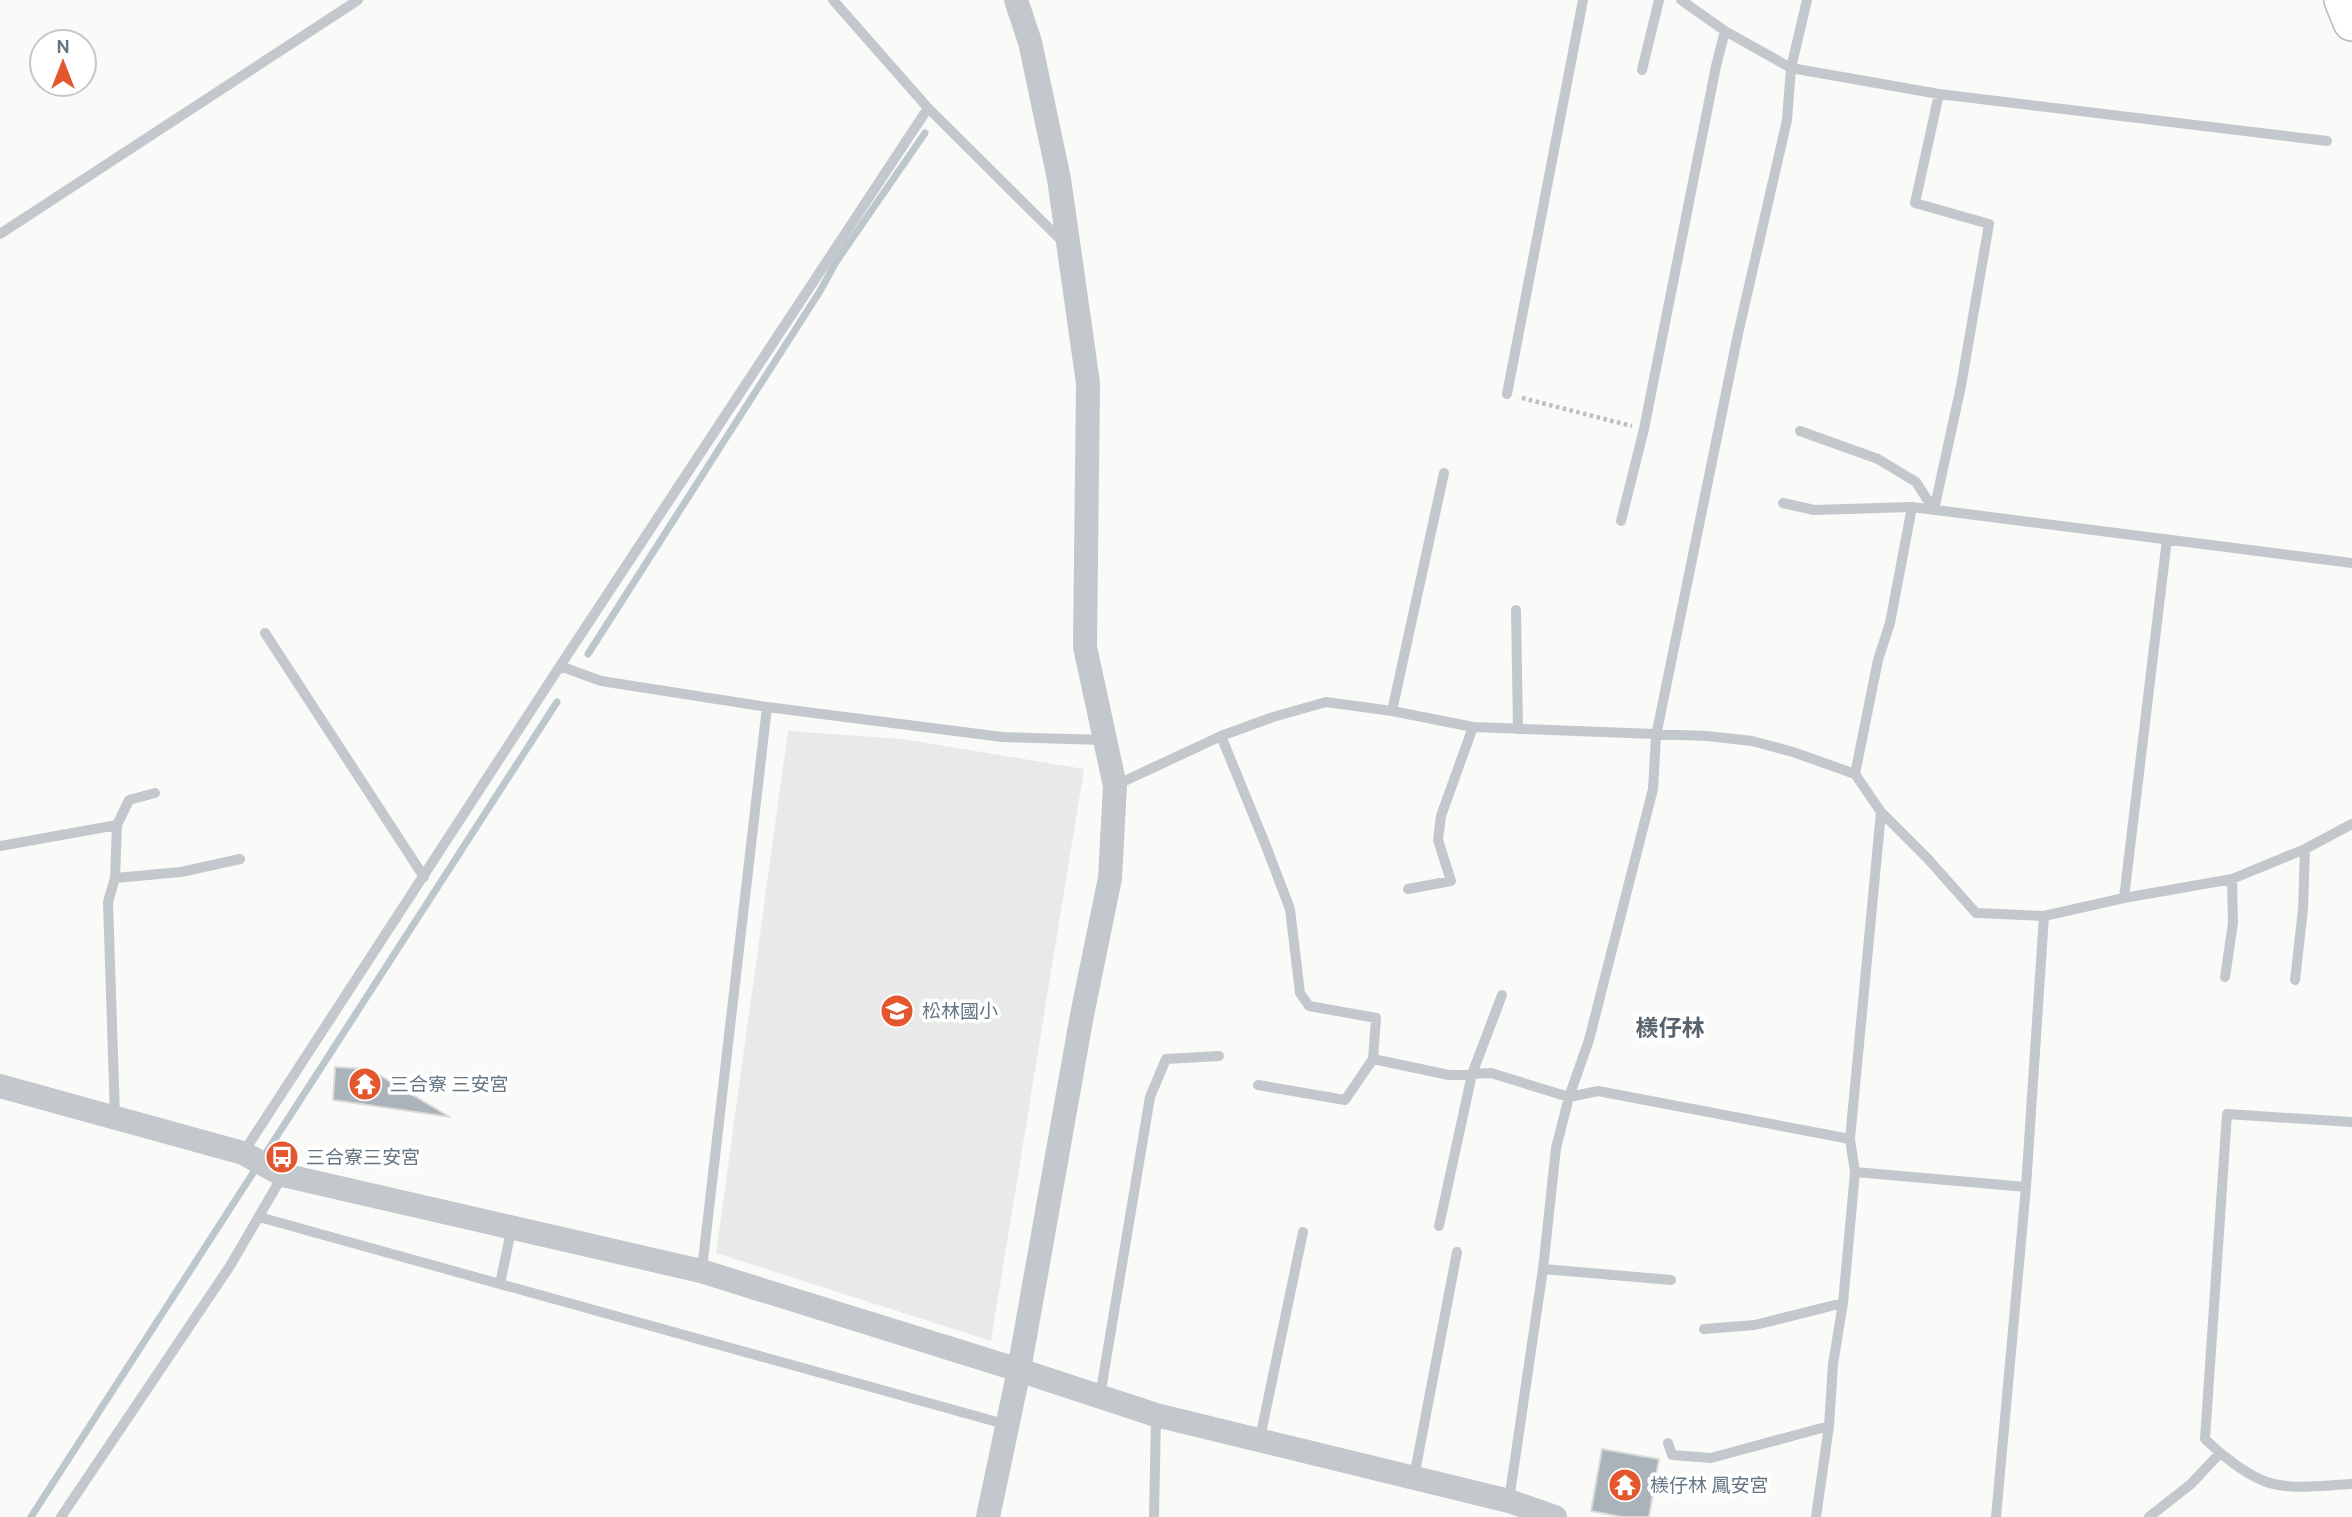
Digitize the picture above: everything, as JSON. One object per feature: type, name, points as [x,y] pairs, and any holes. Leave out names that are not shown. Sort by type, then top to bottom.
[{"type":"highway","points":[[2343,0],[2352,22]]},
{"type":"street","points":[[988,1517],[1019,1370],[1079,1028],[1110,878],[1115,786],[1085,647],[1090,403],[1059,179],[1030,42],[1016,0]]},
{"type":"street","points":[[0,1086],[243,1153],[283,1175],[701,1271],[1156,1415],[1509,1501],[1555,1517]]},
{"type":"lane","points":[[0,234],[358,0]]},
{"type":"lane","points":[[833,0],[928,108],[1069,248]]},
{"type":"lane","points":[[1507,394],[1584,0]]},
{"type":"lane","points":[[1642,71],[1659,0]]},
{"type":"lane","points":[[1681,0],[1725,31],[1791,68],[1939,94],[2327,141]]},
{"type":"lane","points":[[1509,1501],[1543,1269],[1556,1148],[1569,1097],[1589,1041],[1653,789],[1656,736],[1738,334],[1787,120],[1791,68],[1807,0]]},
{"type":"lane","points":[[1621,521],[1644,429],[1725,31]]},
{"type":"lane","points":[[1934,510],[1961,386],[1989,224],[1915,203],[1939,94]]},
{"type":"lane","points":[[243,1153],[928,108]]},
{"type":"lane","points":[[1800,431],[1878,459],[1916,482],[1934,510]]},
{"type":"lane","points":[[1392,711],[1444,473]]},
{"type":"lane","points":[[1783,503],[1814,510],[1934,510],[2352,563]]},
{"type":"lane","points":[[1855,774],[1912,508]]},
{"type":"lane","points":[[2124,898],[2167,539]]},
{"type":"lane","points":[[1516,610],[1518,729]]},
{"type":"lane","points":[[265,634],[424,877]]},
{"type":"lane","points":[[560,666],[601,681],[767,706],[1002,737],[1106,740]]},
{"type":"lane","points":[[1115,786],[1221,736],[1326,702],[1392,711],[1474,727],[1707,736],[1752,741],[1855,774],[1881,812],[1976,913],[2044,916],[2124,898],[2232,879],[2305,849],[2352,824]]},
{"type":"lane","points":[[701,1271],[767,706]]},
{"type":"lane","points":[[1408,889],[1451,881],[1438,840],[1441,816],[1474,727]]},
{"type":"lane","points":[[1221,736],[1290,909],[1300,993],[1309,1006],[1376,1018],[1373,1059],[1345,1100],[1258,1085]]},
{"type":"lane","points":[[115,1117],[108,902],[115,878],[117,825],[129,800],[155,793]]},
{"type":"lane","points":[[1816,1517],[1829,1426],[1833,1364],[1843,1303],[1855,1172],[1850,1139],[1881,812]]},
{"type":"lane","points":[[0,846],[117,825]]},
{"type":"lane","points":[[2295,979],[2303,909],[2305,849]]},
{"type":"lane","points":[[115,878],[181,872],[240,859]]},
{"type":"lane","points":[[2225,976],[2233,923],[2232,879]]},
{"type":"lane","points":[[1996,1517],[2026,1187],[2044,916]]},
{"type":"lane","points":[[1439,1226],[1472,1074],[1503,995]]},
{"type":"lane","points":[[1100,1396],[1150,1097],[1166,1059],[1219,1056]]},
{"type":"lane","points":[[1373,1059],[1449,1075],[1491,1073],[1569,1097],[1598,1091],[1850,1139]]},
{"type":"lane","points":[[2352,1122],[2227,1114],[2205,1439],[2220,1453],[2264,1481],[2295,1487],[2352,1484]]},
{"type":"lane","points":[[1855,1172],[2026,1187]]},
{"type":"lane","points":[[61,1517],[230,1266],[283,1175]]},
{"type":"lane","points":[[259,1217],[1007,1425]]},
{"type":"lane","points":[[500,1284],[512,1226]]},
{"type":"lane","points":[[1259,1442],[1303,1232]]},
{"type":"lane","points":[[1414,1477],[1457,1252]]},
{"type":"lane","points":[[1543,1269],[1671,1280]]},
{"type":"lane","points":[[1704,1329],[1755,1325],[1843,1303]]},
{"type":"lane","points":[[1154,1517],[1156,1415]]},
{"type":"lane","points":[[1668,1443],[1672,1455],[1711,1458],[1829,1426]]},
{"type":"lane","points":[[2149,1517],[2191,1485],[2220,1453]]},
{"type":"path","points":[[1507,394],[1644,429]]},
{"type":"shaded area","name":"松林國小","points":[[788,731],[902,739],[1084,769],[991,1341],[716,1253]]},
{"type":"building","name":"三合寮 三安宮","points":[[335,1067],[369,1069],[450,1117],[333,1100]]},
{"type":"building","name":"檨仔林 鳳安宮","points":[[1602,1449],[1659,1459],[1649,1517],[1622,1517],[1591,1511]]},
{"type":"waterway","points":[[588,654],[836,262],[925,133]]},
{"type":"waterway","points":[[31,1517],[557,702]]},
{"type":"place","name":"松林國小","points":[[897,1011]]},
{"type":"place","name":"三合寮 三安宮","points":[[365,1084]]},
{"type":"place","name":"三合寮三安宮","points":[[282,1157]]},
{"type":"place","name":"檨仔林 鳳安宮","points":[[1625,1485]]},
{"type":"district","name":"檨仔林","points":[[1670,1028]]}]
